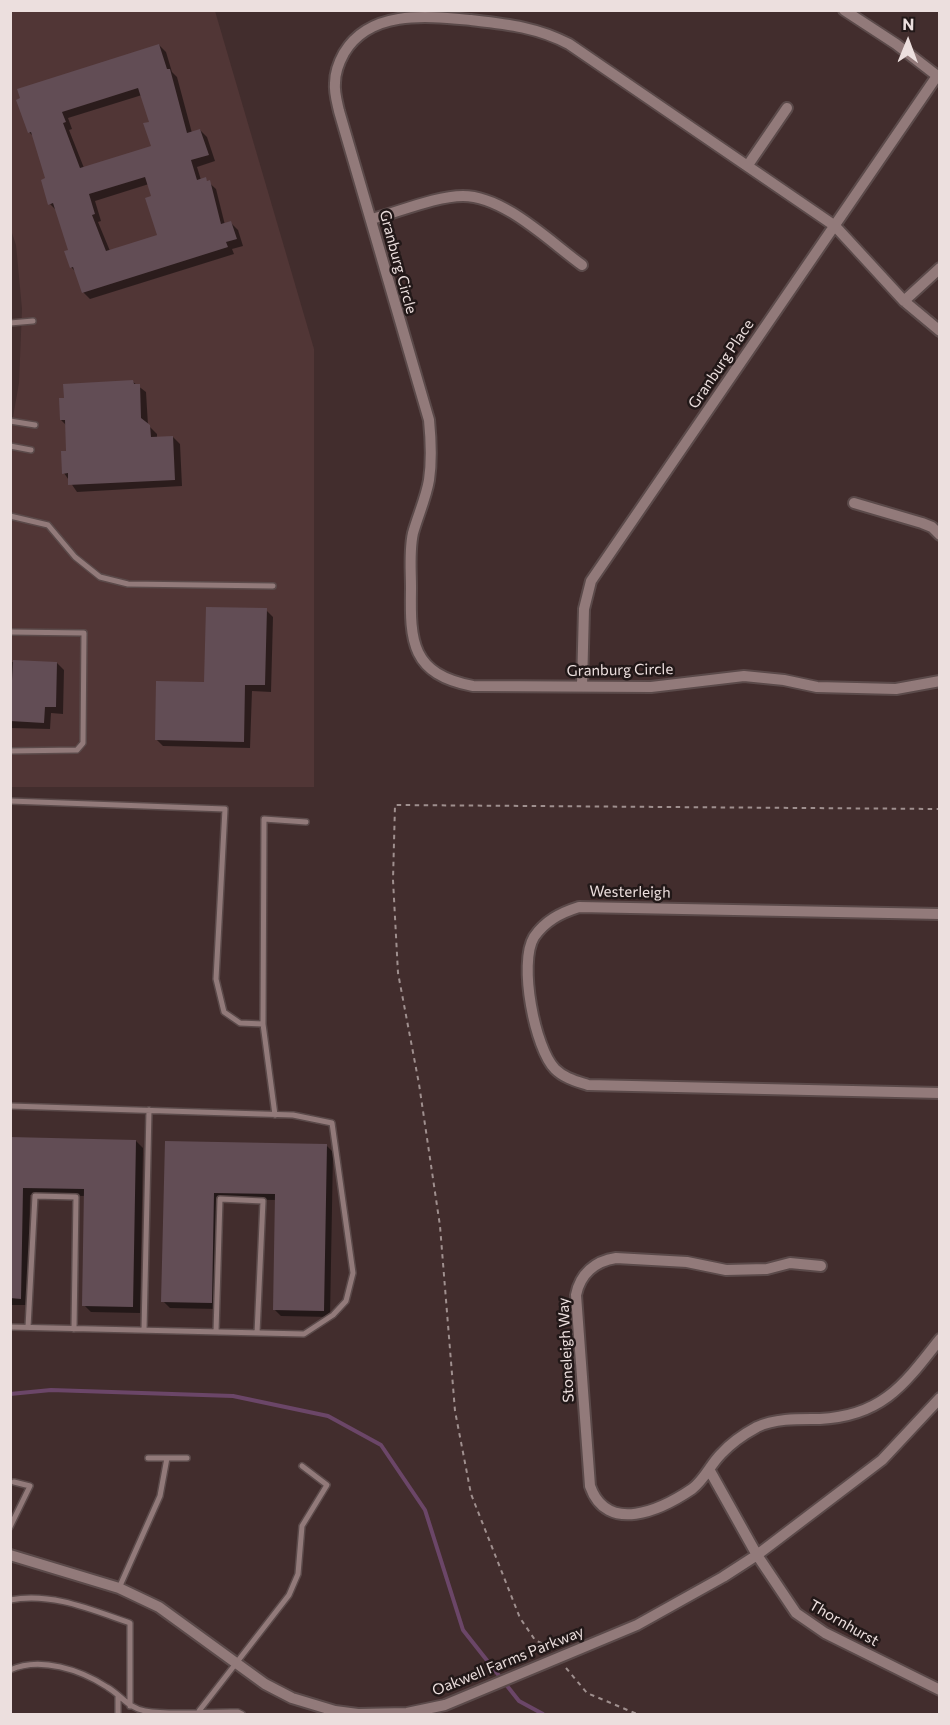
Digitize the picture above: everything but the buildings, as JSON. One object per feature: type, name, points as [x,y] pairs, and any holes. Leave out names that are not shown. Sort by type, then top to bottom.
[{"type":"street","points":[[844,10],[896,44],[938,77]]},
{"type":"street","name":"Granburg Circle","points":[[939,331],[904,301],[835,226],[748,165],[548,33],[526,26],[453,19],[392,19],[372,26],[350,44],[339,62],[334,83],[339,111],[372,219],[400,330],[419,381],[429,420],[431,460],[428,480],[413,533],[411,554],[410,633],[417,652],[435,673],[453,682],[473,686],[671,687],[744,676],[784,680],[817,687],[896,689],[939,681]]},
{"type":"street","name":"Granburg Place","points":[[582,686],[584,609],[591,581],[938,77]]},
{"type":"street","points":[[748,165],[787,108]]},
{"type":"street","points":[[372,219],[447,198],[462,196],[483,198],[502,207],[582,265]]},
{"type":"street","points":[[904,301],[939,268]]},
{"type":"street","points":[[854,503],[922,523],[932,527],[939,535]]},
{"type":"street","name":"Westerleigh","points":[[939,914],[579,907],[562,912],[546,923],[533,939],[529,981],[535,1022],[545,1055],[567,1078],[588,1085],[939,1093]]},
{"type":"street","name":"Stoneleigh Way","points":[[710,1471],[693,1488],[640,1514],[614,1514],[598,1503],[590,1486],[576,1295],[582,1277],[589,1269],[607,1259],[616,1258],[687,1262],[726,1270],[767,1269],[790,1263],[820,1266]]},
{"type":"street","points":[[710,1471],[719,1455],[739,1438],[759,1426],[779,1420],[843,1418],[874,1407],[885,1400],[939,1339]]},
{"type":"street","name":"Oakwell Farms Parkway","points":[[10,1555],[119,1588],[182,1622],[264,1684],[313,1706],[358,1714],[407,1714],[445,1705],[637,1625],[757,1555],[882,1460],[939,1398]]},
{"type":"street","name":"Thornhurst","points":[[710,1471],[757,1555],[796,1613],[807,1622],[885,1664],[939,1689]]},
{"type":"lane","points":[[10,323],[33,321]]},
{"type":"lane","points":[[10,421],[35,425]]},
{"type":"lane","points":[[10,446],[31,450]]},
{"type":"lane","points":[[10,516],[48,525],[75,557],[100,577],[128,584],[273,586]]},
{"type":"lane","points":[[10,632],[84,633],[83,743],[77,750],[10,751]]},
{"type":"lane","points":[[10,801],[225,809],[216,979],[224,1012],[240,1023],[263,1024]]},
{"type":"lane","points":[[275,1115],[263,1024],[264,819],[306,822]]},
{"type":"lane","points":[[10,1106],[275,1115],[332,1123],[353,1273],[346,1301],[333,1315],[304,1334],[10,1327]]},
{"type":"lane","points":[[144,1330],[149,1110]]},
{"type":"lane","points":[[28,1328],[35,1196],[76,1197],[74,1329]]},
{"type":"lane","points":[[216,1332],[220,1199],[263,1201],[257,1333]]},
{"type":"lane","points":[[148,1458],[187,1458]]},
{"type":"lane","points":[[119,1588],[160,1496],[167,1458]]},
{"type":"lane","points":[[199,1711],[289,1595],[298,1574],[302,1526],[327,1485],[302,1466]]},
{"type":"lane","points":[[10,1527],[30,1486],[14,1482]]},
{"type":"lane","points":[[10,1600],[42,1598],[63,1601],[130,1623],[130,1706]]},
{"type":"lane","points":[[10,1670],[27,1665],[66,1668],[96,1680],[130,1706],[145,1711],[242,1714]]},
{"type":"lane","points":[[118,1697],[118,1714]]},
{"type":"path","points":[[553,1648],[535,1640],[520,1618],[471,1494],[455,1411],[441,1227],[419,1084],[398,973],[393,880],[395,805],[939,809]]},
{"type":"path","points":[[563,1664],[587,1692],[637,1714]]},
{"type":"shaded area","points":[[11,11],[215,11],[314,349],[314,787],[11,787],[10,434],[19,383],[22,309],[16,245],[11,230]]},
{"type":"waterway","points":[[10,1394],[51,1390],[233,1396],[328,1416],[381,1445],[425,1510],[463,1630],[519,1701],[543,1714]]}]
